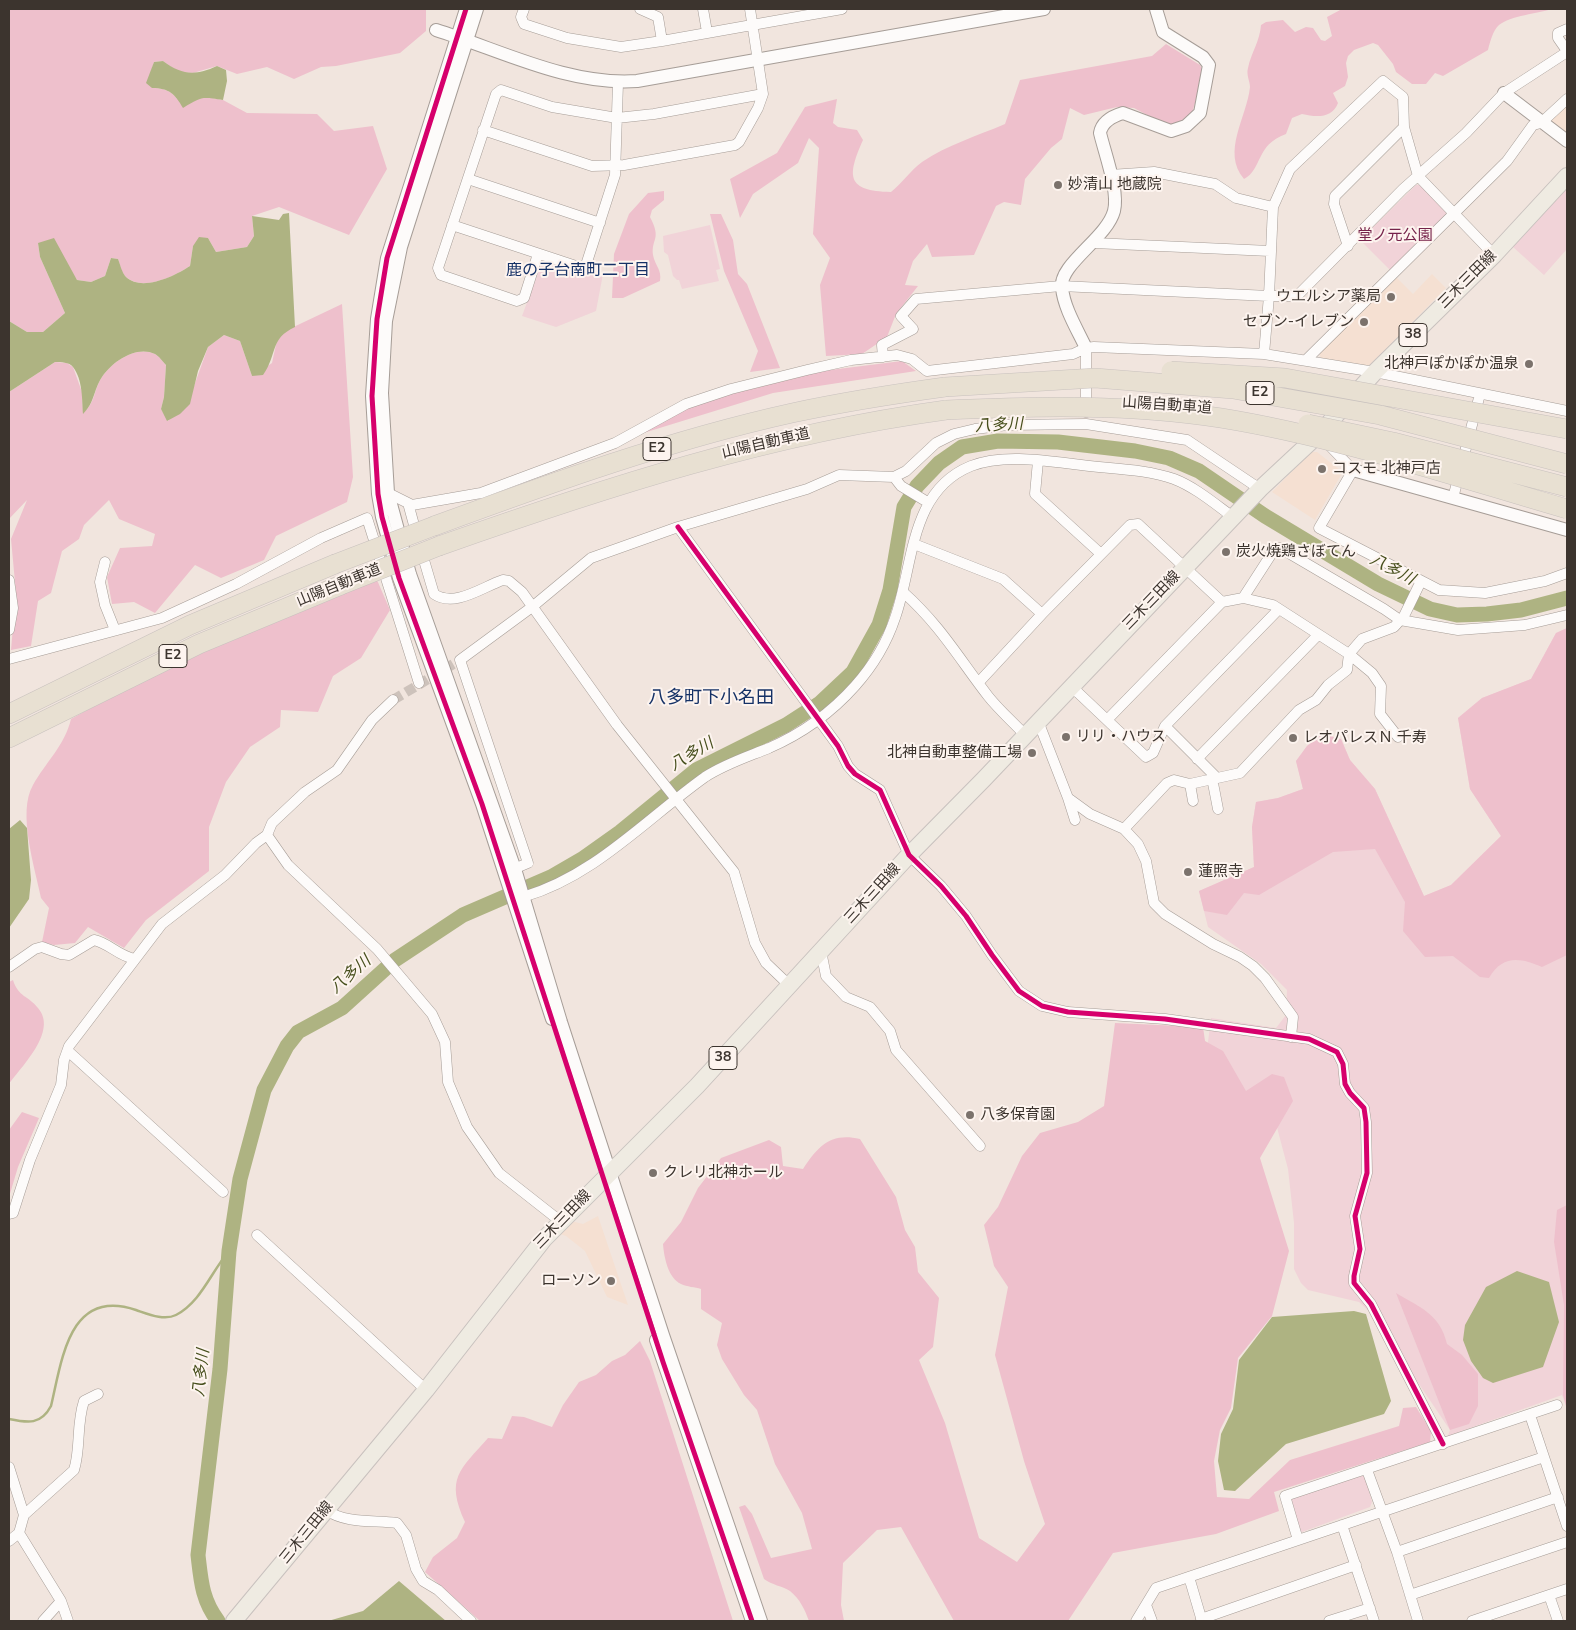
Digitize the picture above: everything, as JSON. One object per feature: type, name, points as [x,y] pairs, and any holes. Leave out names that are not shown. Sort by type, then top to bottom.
[{"type":"highway","name":"E2","points":[[945,387],[1048,373],[1144,370],[1285,378],[1387,396],[1567,441]]},
{"type":"highway","name":"山陽自動車道","points":[[9,714],[190,625],[335,564],[541,487],[672,445],[791,413],[887,395],[945,387],[1095,378],[1232,388],[1380,416],[1567,464]]},
{"type":"highway","points":[[1387,396],[1567,429]]},
{"type":"highway","name":"山陽自動車道","points":[[9,738],[199,644],[439,546],[551,506],[678,466],[795,436],[893,417],[1002,404],[1111,402],[1220,410],[1350,433],[1567,487]]},
{"type":"highway","points":[[946,410],[1111,407],[1220,418],[1263,426],[1352,448],[1567,509]]},
{"type":"main road","name":"三木三田線","points":[[240,1619],[326,1510],[426,1390],[520,1267],[560,1221],[697,1086],[909,855],[1258,490],[1319,434],[1375,372],[1494,254],[1567,176]]},
{"type":"street","points":[[466,9],[461,39],[401,247],[386,321],[382,393],[388,493],[412,582],[518,899],[562,1022],[663,1362],[752,1621]]},
{"type":"street","points":[[477,9],[461,39],[387,258],[377,320],[372,396],[378,494],[399,578],[509,871]]},
{"type":"street","points":[[524,9],[521,18],[524,24],[590,43],[621,46],[662,42],[752,25],[797,13],[842,9]]},
{"type":"street","points":[[640,9],[658,17],[662,42]]},
{"type":"street","points":[[703,9],[707,32]]},
{"type":"street","points":[[483,130],[592,166],[615,166],[735,145],[754,116],[763,94],[750,9]]},
{"type":"street","points":[[436,30],[585,79],[618,83],[1044,9]]},
{"type":"street","points":[[1086,424],[1086,348],[1065,301],[1061,286],[1063,274],[1094,243],[1110,222],[1114,210],[1110,176],[1100,133],[1101,127],[1106,122],[1123,113],[1171,130],[1186,126],[1200,113],[1209,65],[1203,57],[1163,32],[1156,9]]},
{"type":"street","points":[[883,357],[882,345],[913,329],[901,316],[916,299],[1061,286],[1297,296],[1418,176],[1466,133],[1504,93],[1567,52],[1558,38],[1558,33],[1567,29]]},
{"type":"street","points":[[1264,354],[1273,207],[1290,168],[1383,80],[1403,97],[1404,127],[1418,176],[1494,254]]},
{"type":"street","points":[[452,225],[582,268],[586,265],[613,184],[618,83]]},
{"type":"street","points":[[538,254],[524,298],[517,301],[441,275],[438,268],[483,130],[496,94],[501,90],[552,107],[617,118],[654,114],[763,94]]},
{"type":"street","points":[[1504,93],[1567,141]]},
{"type":"street","points":[[1306,360],[1507,161],[1533,124],[1541,123],[1567,99]]},
{"type":"street","points":[[1348,246],[1334,204],[1335,196],[1404,127]]},
{"type":"street","points":[[1110,176],[1154,172],[1215,184],[1236,198],[1273,207]]},
{"type":"street","points":[[468,179],[600,223]]},
{"type":"street","points":[[1094,243],[1270,252]]},
{"type":"street","points":[[388,493],[412,504],[481,493],[615,443],[686,404],[731,389],[851,360],[897,355],[912,359],[927,371],[1072,354],[1086,348],[1137,348],[1264,354],[1375,372],[1567,411]]},
{"type":"street","points":[[1453,498],[1480,394]]},
{"type":"street","points":[[897,482],[936,443],[954,434],[1007,425],[1086,424],[1187,440],[1258,490]]},
{"type":"street","points":[[1319,434],[1353,470],[1567,530]]},
{"type":"street","points":[[518,899],[551,887],[598,861],[726,765],[769,748],[818,721],[841,701],[869,668],[895,618],[903,592],[918,524],[929,503],[937,492],[952,478],[971,466],[1009,460],[1038,461],[1143,472],[1174,479],[1234,516]]},
{"type":"street","points":[[1038,461],[1035,494],[1101,554]]},
{"type":"street","points":[[1353,470],[1319,528],[1420,584],[1439,590],[1485,593],[1545,581],[1567,573]]},
{"type":"street","points":[[509,871],[528,863],[460,660],[532,607],[591,558],[678,527],[807,489],[839,474],[897,482],[929,503]]},
{"type":"street","points":[[408,503],[434,594],[445,600],[452,600],[495,583],[509,581],[522,592],[617,725],[734,872],[755,943],[766,963],[789,985]]},
{"type":"street","points":[[9,659],[162,618],[236,584],[321,538],[367,518],[419,683]]},
{"type":"street","points":[[979,682],[1042,614],[1130,525],[1138,524],[1222,602]]},
{"type":"street","points":[[678,527],[838,746],[848,766],[855,774],[880,790],[909,855],[942,886],[960,908],[1019,991],[1042,1006],[1068,1012],[1165,1019],[1291,1037],[1316,1041],[1337,1052],[1341,1057],[1345,1084],[1350,1093],[1364,1108],[1366,1122],[1367,1173],[1355,1216],[1360,1249],[1354,1283],[1371,1304],[1443,1444]]},
{"type":"street","points":[[914,544],[1003,579],[1042,614]]},
{"type":"street","points":[[1243,598],[1274,550],[1280,548],[1402,618],[1458,630],[1526,625],[1567,615]]},
{"type":"street","points":[[105,562],[100,582],[105,605],[115,630]]},
{"type":"street","points":[[9,580],[13,608],[9,630]]},
{"type":"street","points":[[1124,830],[1166,783],[1174,780],[1190,784],[1240,773],[1300,710],[1316,700],[1328,685],[1347,670],[1349,654],[1362,639],[1394,627],[1402,618],[1420,584]]},
{"type":"street","points":[[903,592],[925,612],[948,638],[989,697],[1025,735]]},
{"type":"street","points":[[1107,720],[1222,602],[1243,598],[1273,605],[1349,654],[1378,679],[1380,686],[1380,714],[1398,736]]},
{"type":"street","points":[[1071,686],[1146,757],[1153,753],[1165,726],[1279,609]]},
{"type":"street","points":[[1197,758],[1318,634]]},
{"type":"street","points":[[9,1214],[13,1212],[30,1160],[61,1085],[64,1060],[79,1032],[162,924],[225,874],[256,843],[267,835],[272,822],[305,792],[337,770],[372,720],[393,700]]},
{"type":"street","points":[[1038,721],[1075,820]]},
{"type":"street","points":[[1165,726],[1214,778],[1218,809]]},
{"type":"street","points":[[1190,784],[1193,802]]},
{"type":"street","points":[[1068,798],[1090,814],[1124,830],[1138,844],[1146,861],[1154,903],[1165,914],[1213,944],[1240,956],[1265,978],[1293,1017],[1291,1037]]},
{"type":"street","points":[[267,835],[288,865],[377,949],[432,1014],[445,1042],[448,1082],[467,1127],[499,1173],[560,1221]]},
{"type":"street","points":[[9,967],[35,949],[42,947],[69,955],[94,940],[103,941],[118,954],[135,959]]},
{"type":"street","points":[[821,951],[826,976],[846,997],[870,1007],[890,1032],[896,1050],[980,1146]]},
{"type":"street","points":[[68,1051],[223,1192]]},
{"type":"street","points":[[608,1174],[761,1621]]},
{"type":"street","points":[[257,1235],[426,1390]]},
{"type":"street","points":[[9,1541],[18,1533],[24,1515],[74,1470],[77,1460],[77,1435],[84,1402],[98,1394]]},
{"type":"street","points":[[1298,1540],[1285,1496],[1557,1406]]},
{"type":"street","points":[[1530,1415],[1567,1526]]},
{"type":"street","points":[[1136,1621],[1156,1588],[1544,1457]]},
{"type":"street","points":[[9,1467],[24,1515]]},
{"type":"street","points":[[1366,1470],[1397,1552],[1418,1621]]},
{"type":"street","points":[[1397,1552],[1558,1497]]},
{"type":"street","points":[[326,1510],[334,1516],[351,1520],[397,1523],[406,1535],[416,1569],[423,1581],[438,1590],[471,1621]]},
{"type":"street","points":[[1342,1525],[1374,1621]]},
{"type":"street","points":[[18,1533],[61,1602],[68,1621]]},
{"type":"street","points":[[1410,1596],[1567,1542]]},
{"type":"street","points":[[1189,1577],[1201,1620],[1356,1565]]},
{"type":"street","points":[[1472,1621],[1567,1589]]},
{"type":"street","points":[[1549,1595],[1557,1621]]},
{"type":"street","points":[[43,1621],[61,1602]]},
{"type":"street","points":[[1146,1604],[1152,1621]]},
{"type":"street","points":[[1329,1621],[1370,1608]]},
{"type":"shaded area","points":[[9,9],[426,9],[426,31],[400,53],[336,66],[321,67],[294,79],[267,67],[237,74],[217,66],[193,73],[178,72],[163,61],[154,62],[150,75],[152,88],[166,90],[177,99],[207,97],[223,100],[247,113],[317,114],[334,131],[373,126],[387,169],[349,235],[279,207],[252,216],[254,236],[247,247],[216,252],[208,238],[193,246],[190,266],[168,278],[150,283],[133,281],[126,277],[123,274],[118,259],[111,258],[105,276],[91,282],[77,280],[64,261],[38,243],[40,257],[65,313],[43,332],[27,332],[9,321]]},
{"type":"shaded area","points":[[1342,9],[1552,9],[1504,22],[1495,30],[1488,50],[1443,76],[1435,73],[1426,84],[1412,84],[1396,72],[1393,64],[1378,45],[1373,43],[1354,50],[1348,56],[1346,63],[1348,77],[1345,86],[1333,93],[1338,103],[1332,112],[1323,116],[1302,114],[1292,118],[1286,134],[1269,144],[1250,175],[1244,179],[1238,169],[1235,146],[1250,87],[1247,73],[1248,68],[1261,25],[1266,22],[1283,20],[1295,32],[1306,27],[1313,28],[1321,40],[1325,41],[1332,36],[1327,17]]},
{"type":"shaded area","points":[[1166,44],[1200,65],[1204,73],[1192,113],[1183,122],[1175,125],[1166,125],[1134,108],[1117,107],[1084,115],[1070,108],[1062,139],[1051,148],[1025,179],[1021,205],[1004,202],[996,206],[974,255],[932,257],[927,244],[913,261],[905,285],[918,286],[896,314],[887,337],[862,354],[826,356],[820,285],[830,258],[813,234],[819,148],[809,138],[798,163],[753,194],[740,218],[730,179],[777,153],[805,107],[837,99],[833,123],[838,127],[857,130],[863,140],[854,163],[854,179],[858,185],[865,189],[891,192],[918,165],[932,156],[1005,124],[1020,80],[1152,56]]},
{"type":"shaded area","points":[[163,61],[176,69],[195,73],[217,66],[226,70],[227,81],[223,100],[202,98],[183,108],[171,93],[163,89],[152,88],[146,83],[154,62]]},
{"type":"shaded area","points":[[1567,104],[1567,136],[1550,120]]},
{"type":"shaded area","points":[[664,191],[664,200],[652,210],[650,217],[656,235],[653,255],[660,273],[660,281],[623,298],[612,298],[614,254],[629,214],[648,193]]},
{"type":"shaded area","points":[[289,213],[295,327],[277,342],[263,375],[252,376],[240,341],[224,335],[208,347],[198,371],[190,404],[180,414],[167,421],[161,409],[164,397],[166,365],[156,355],[148,352],[133,353],[125,356],[106,371],[90,405],[83,414],[79,378],[73,367],[67,363],[55,362],[9,392],[9,321],[27,332],[43,332],[65,313],[40,257],[38,243],[54,238],[77,280],[91,282],[105,276],[111,258],[118,259],[126,277],[133,281],[149,283],[167,278],[190,266],[193,246],[199,237],[208,238],[216,252],[247,247],[254,236],[252,216],[279,220],[283,214]]},
{"type":"shaded area","points":[[710,214],[721,214],[733,240],[738,274],[747,284],[780,368],[750,372],[758,351],[724,271]]},
{"type":"shaded area","points":[[1432,274],[1446,288],[1369,366],[1321,358],[1319,353],[1395,276],[1413,294]]},
{"type":"shaded area","points":[[342,304],[353,477],[347,502],[276,536],[264,560],[221,578],[195,565],[155,613],[134,602],[112,604],[107,577],[120,548],[152,546],[155,534],[119,519],[109,500],[84,525],[79,539],[62,551],[51,593],[38,601],[31,646],[11,650],[16,593],[11,539],[27,500],[9,519],[9,392],[55,362],[67,363],[73,367],[82,392],[83,413],[90,405],[99,382],[106,371],[125,356],[133,353],[148,352],[156,355],[166,365],[164,397],[161,409],[168,421],[194,386],[208,347],[224,335],[240,341],[252,376],[272,363],[277,340],[283,332]]},
{"type":"shaded area","points":[[902,361],[916,371],[773,393],[624,439],[692,403],[790,375]]},
{"type":"shaded area","points":[[1311,452],[1317,452],[1340,470],[1341,475],[1315,520],[1272,492]]},
{"type":"shaded area","points":[[377,580],[390,610],[361,658],[333,676],[318,712],[281,710],[280,727],[250,747],[226,782],[209,827],[209,871],[146,920],[124,948],[88,927],[75,943],[54,945],[42,942],[49,908],[41,898],[29,840],[27,810],[33,785],[60,745],[71,719],[172,663]]},
{"type":"shaded area","points":[[1567,628],[1567,955],[1542,967],[1526,961],[1512,960],[1500,965],[1489,978],[1480,977],[1453,956],[1425,957],[1403,931],[1405,902],[1375,849],[1333,852],[1259,895],[1244,893],[1227,915],[1204,911],[1199,891],[1254,867],[1252,827],[1256,802],[1278,798],[1303,789],[1296,761],[1307,746],[1322,734],[1341,739],[1350,760],[1375,789],[1424,896],[1451,885],[1501,836],[1470,789],[1458,718],[1482,698],[1531,679],[1556,633]]},
{"type":"shaded area","points":[[20,820],[27,828],[31,880],[29,899],[9,928],[9,829]]},
{"type":"shaded area","points":[[13,980],[18,990],[38,1008],[43,1017],[44,1027],[36,1048],[9,1084],[9,982]]},
{"type":"shaded area","points":[[1115,1023],[1203,1027],[1205,1041],[1223,1051],[1246,1091],[1272,1074],[1284,1077],[1293,1101],[1260,1158],[1289,1251],[1272,1316],[1238,1358],[1231,1408],[1220,1430],[1214,1461],[1217,1497],[1249,1499],[1290,1460],[1399,1426],[1403,1408],[1416,1407],[1431,1431],[1430,1442],[1274,1492],[1279,1511],[1216,1534],[1113,1553],[1068,1621],[954,1621],[901,1527],[877,1530],[843,1563],[841,1605],[844,1621],[809,1621],[802,1605],[794,1594],[764,1579],[739,1507],[745,1505],[752,1514],[771,1558],[812,1549],[802,1513],[775,1464],[757,1410],[744,1395],[722,1359],[717,1345],[722,1323],[701,1309],[701,1289],[683,1285],[673,1277],[666,1261],[663,1244],[681,1222],[698,1188],[721,1158],[769,1140],[781,1147],[783,1166],[803,1169],[820,1148],[833,1139],[850,1137],[860,1139],[896,1197],[905,1230],[915,1247],[918,1272],[939,1298],[933,1347],[919,1360],[945,1423],[979,1538],[1017,1562],[1045,1524],[1024,1461],[995,1355],[1008,1287],[994,1266],[984,1225],[998,1207],[1022,1156],[1040,1133],[1078,1122],[1104,1106]]},
{"type":"shaded area","points":[[22,1112],[39,1118],[18,1167],[9,1197],[9,1130]]},
{"type":"shaded area","points":[[1567,1205],[1567,1409],[1563,1395],[1564,1305],[1554,1242],[1557,1210]]},
{"type":"shaded area","points":[[598,1216],[628,1305],[607,1297],[585,1251],[566,1236],[560,1234],[571,1221],[583,1224]]},
{"type":"shaded area","points":[[1517,1271],[1549,1282],[1559,1322],[1543,1367],[1493,1383],[1483,1378],[1471,1361],[1463,1340],[1465,1325],[1486,1287]]},
{"type":"shaded area","points":[[1396,1293],[1428,1313],[1440,1325],[1447,1344],[1462,1355],[1478,1374],[1478,1406],[1469,1424],[1450,1430]]},
{"type":"shaded area","points":[[1354,1311],[1366,1314],[1391,1401],[1384,1414],[1286,1444],[1235,1491],[1224,1490],[1218,1461],[1221,1434],[1233,1409],[1239,1360],[1272,1317]]},
{"type":"shaded area","points":[[640,1341],[650,1361],[733,1621],[480,1621],[425,1572],[433,1557],[457,1538],[465,1522],[456,1495],[458,1475],[488,1438],[502,1439],[512,1416],[524,1417],[552,1427],[563,1405],[579,1382],[596,1375],[612,1361],[625,1355]]},
{"type":"shaded area","points":[[399,1581],[446,1621],[328,1621],[363,1611]]},
{"type":"green space","name":"堂ノ元公園","points":[[1416,185],[1421,185],[1446,212],[1446,217],[1391,271],[1360,240]]},
{"type":"green space","points":[[1567,188],[1567,249],[1544,275],[1513,247]]},
{"type":"green space","points":[[710,225],[720,269],[716,270],[719,281],[682,289],[679,280],[673,276],[668,255],[664,252],[663,236]]},
{"type":"green space","points":[[543,259],[588,274],[590,270],[603,274],[596,311],[556,327],[522,316]]},
{"type":"green space","points":[[1567,628],[1567,1409],[1562,1395],[1448,1436],[1450,1430],[1371,1313],[1359,1302],[1308,1290],[1301,1283],[1294,1269],[1294,1223],[1288,1169],[1270,1101],[1232,1116],[1205,1066],[1211,1018],[1276,1028],[1286,1015],[1287,990],[1261,964],[1208,927],[1199,891],[1254,867],[1252,827],[1256,802],[1278,798],[1303,789],[1296,761],[1307,746],[1322,734],[1341,739],[1350,760],[1375,789],[1424,896],[1451,885],[1501,836],[1470,789],[1458,718],[1482,698],[1531,679],[1556,633]]},
{"type":"green space","points":[[1364,1473],[1372,1502],[1370,1507],[1302,1532],[1298,1530],[1289,1501],[1291,1495]]},
{"type":"waterway","name":"八多川","points":[[218,1621],[205,1598],[198,1555],[220,1369],[229,1251],[240,1179],[264,1090],[287,1046],[298,1032],[342,1008],[395,960],[463,915],[551,877],[582,859],[620,832],[696,770],[786,725],[820,703],[853,672],[879,625],[890,590],[904,507],[917,486],[939,463],[962,447],[998,441],[1058,442],[1135,451],[1169,458],[1199,471],[1265,516],[1378,584],[1430,609],[1457,615],[1487,614],[1521,610],[1567,598]]},
{"type":"waterway","points":[[9,1419],[28,1422],[38,1420],[47,1412],[51,1406],[65,1349],[73,1332],[83,1318],[96,1309],[114,1306],[161,1317],[176,1315],[199,1295],[229,1251]]},
{"type":"tunnel","points":[[393,700],[460,660]]},
{"type":"cycle path","points":[[466,9],[387,258],[377,319],[372,396],[378,494],[382,517],[399,578],[482,804],[663,1362],[752,1621]]},
{"type":"cycle path","points":[[678,527],[838,746],[848,766],[855,774],[880,790],[909,855],[941,886],[966,916],[1019,991],[1042,1006],[1068,1012],[1165,1019],[1309,1039],[1337,1052],[1343,1064],[1345,1084],[1350,1093],[1364,1108],[1366,1122],[1367,1173],[1355,1216],[1360,1249],[1354,1283],[1371,1304],[1443,1444]]},
{"type":"place","name":"妙清山 地蔵院","points":[[1058,185]]},
{"type":"place","name":"ウエルシア薬局","points":[[1391,297]]},
{"type":"place","name":"セブン-イレブン","points":[[1364,322]]},
{"type":"place","name":"北神戸ぽかぽか温泉","points":[[1529,364]]},
{"type":"place","name":"コスモ 北神戸店","points":[[1322,469]]},
{"type":"place","name":"炭火焼鶏さぼてん","points":[[1226,552]]},
{"type":"place","name":"リリ・ハウス","points":[[1066,737]]},
{"type":"place","name":"レオパレスＮ 千寿","points":[[1293,738]]},
{"type":"place","name":"北神自動車整備工場","points":[[1032,753]]},
{"type":"place","name":"蓮照寺","points":[[1188,872]]},
{"type":"place","name":"八多保育園","points":[[970,1115]]},
{"type":"place","name":"クレリ北神ホール","points":[[653,1173]]},
{"type":"place","name":"ローソン","points":[[611,1281]]},
{"type":"district","name":"鹿の子台南町二丁目","points":[[578,271]]},
{"type":"district","name":"八多町下小名田","points":[[711,699]]}]
